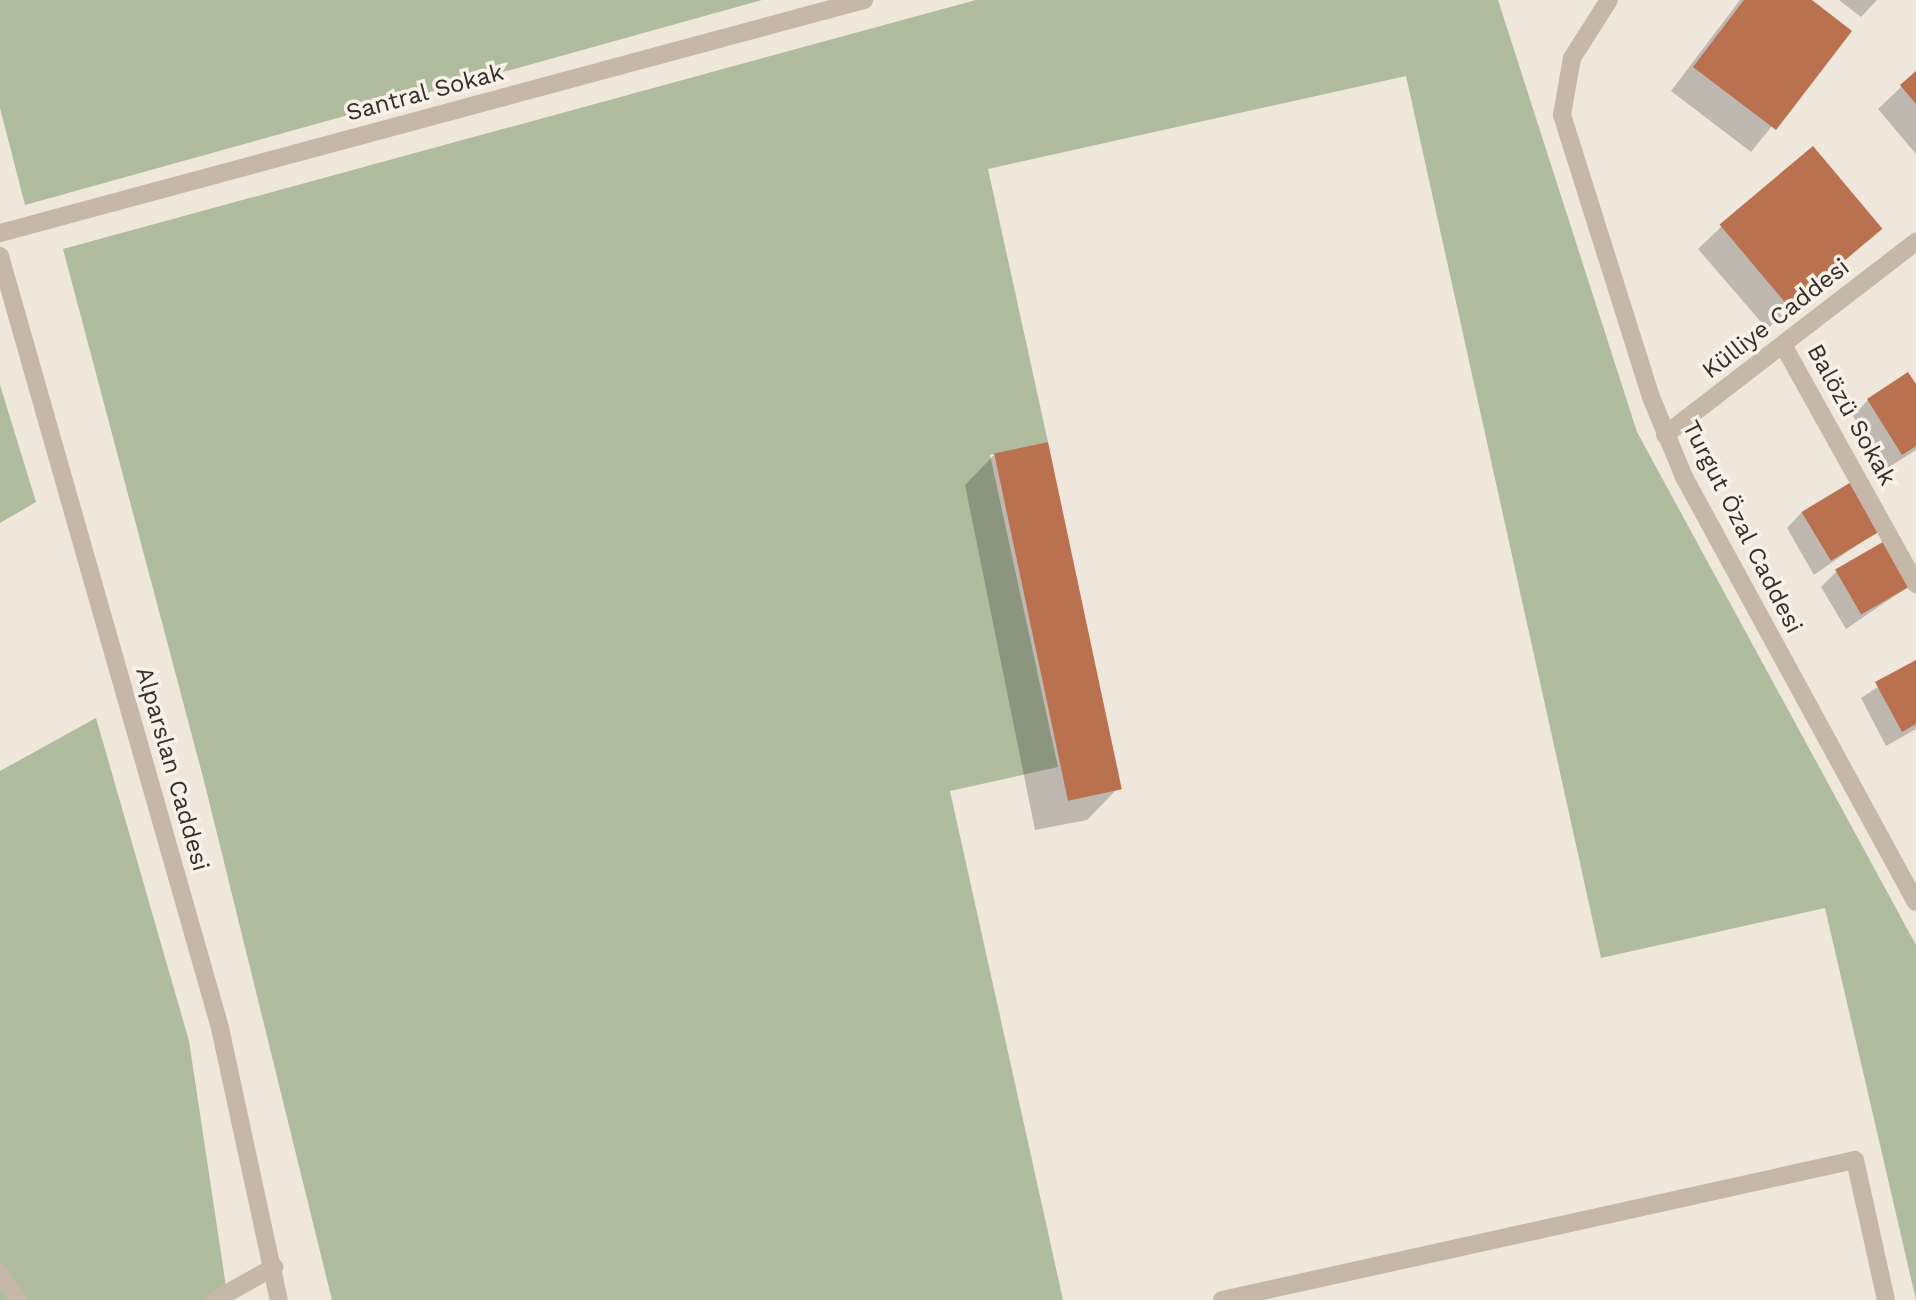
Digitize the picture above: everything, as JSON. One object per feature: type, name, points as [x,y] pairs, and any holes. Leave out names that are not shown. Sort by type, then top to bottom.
[{"type":"street","name":"Santral Sokak","points":[[0,233],[863,0]]},
{"type":"street","name":"Turgut Özal Caddesi","points":[[1609,0],[1572,58],[1562,115],[1665,435],[1916,902]]},
{"type":"street","name":"Külliye Caddesi","points":[[1665,435],[1916,242]]},
{"type":"street","name":"Alparslan Caddesi","points":[[0,256],[220,1028],[274,1267],[279,1300]]},
{"type":"street","name":"Balözü Sokak","points":[[1783,345],[1916,583]]},
{"type":"street","points":[[1222,1300],[1855,1160],[1886,1300]]},
{"type":"street","points":[[215,1300],[274,1267]]},
{"type":"street","points":[[0,1273],[18,1300]]},
{"type":"green space","points":[[0,0],[762,0],[25,205],[0,108]]},
{"type":"green space","points":[[976,0],[1498,0],[1637,432],[1916,945],[1916,1300],[1825,908],[1601,958],[1406,76],[988,169],[1048,442],[990,455],[1058,767],[950,791],[1063,1300],[332,1300],[204,781],[63,249]]},
{"type":"green space","points":[[0,385],[36,502],[0,523]]},
{"type":"green space","points":[[96,718],[189,1041],[228,1300],[0,1300],[0,771]]},
{"type":"building","points":[[1744,0],[1812,0],[1852,31],[1776,130],[1693,67]]},
{"type":"building","points":[[1916,71],[1916,104],[1900,85]]},
{"type":"building","points":[[1813,146],[1882,229],[1789,307],[1720,224]]},
{"type":"building","points":[[1908,372],[1916,384],[1916,446],[1902,455],[1867,399]]},
{"type":"building","points":[[1048,442],[1122,789],[1068,801],[994,453]]},
{"type":"building","points":[[1853,481],[1882,530],[1831,561],[1802,512]]},
{"type":"building","points":[[1888,539],[1914,584],[1861,615],[1835,570]]},
{"type":"building","points":[[1916,660],[1916,724],[1902,732],[1875,682]]}]
